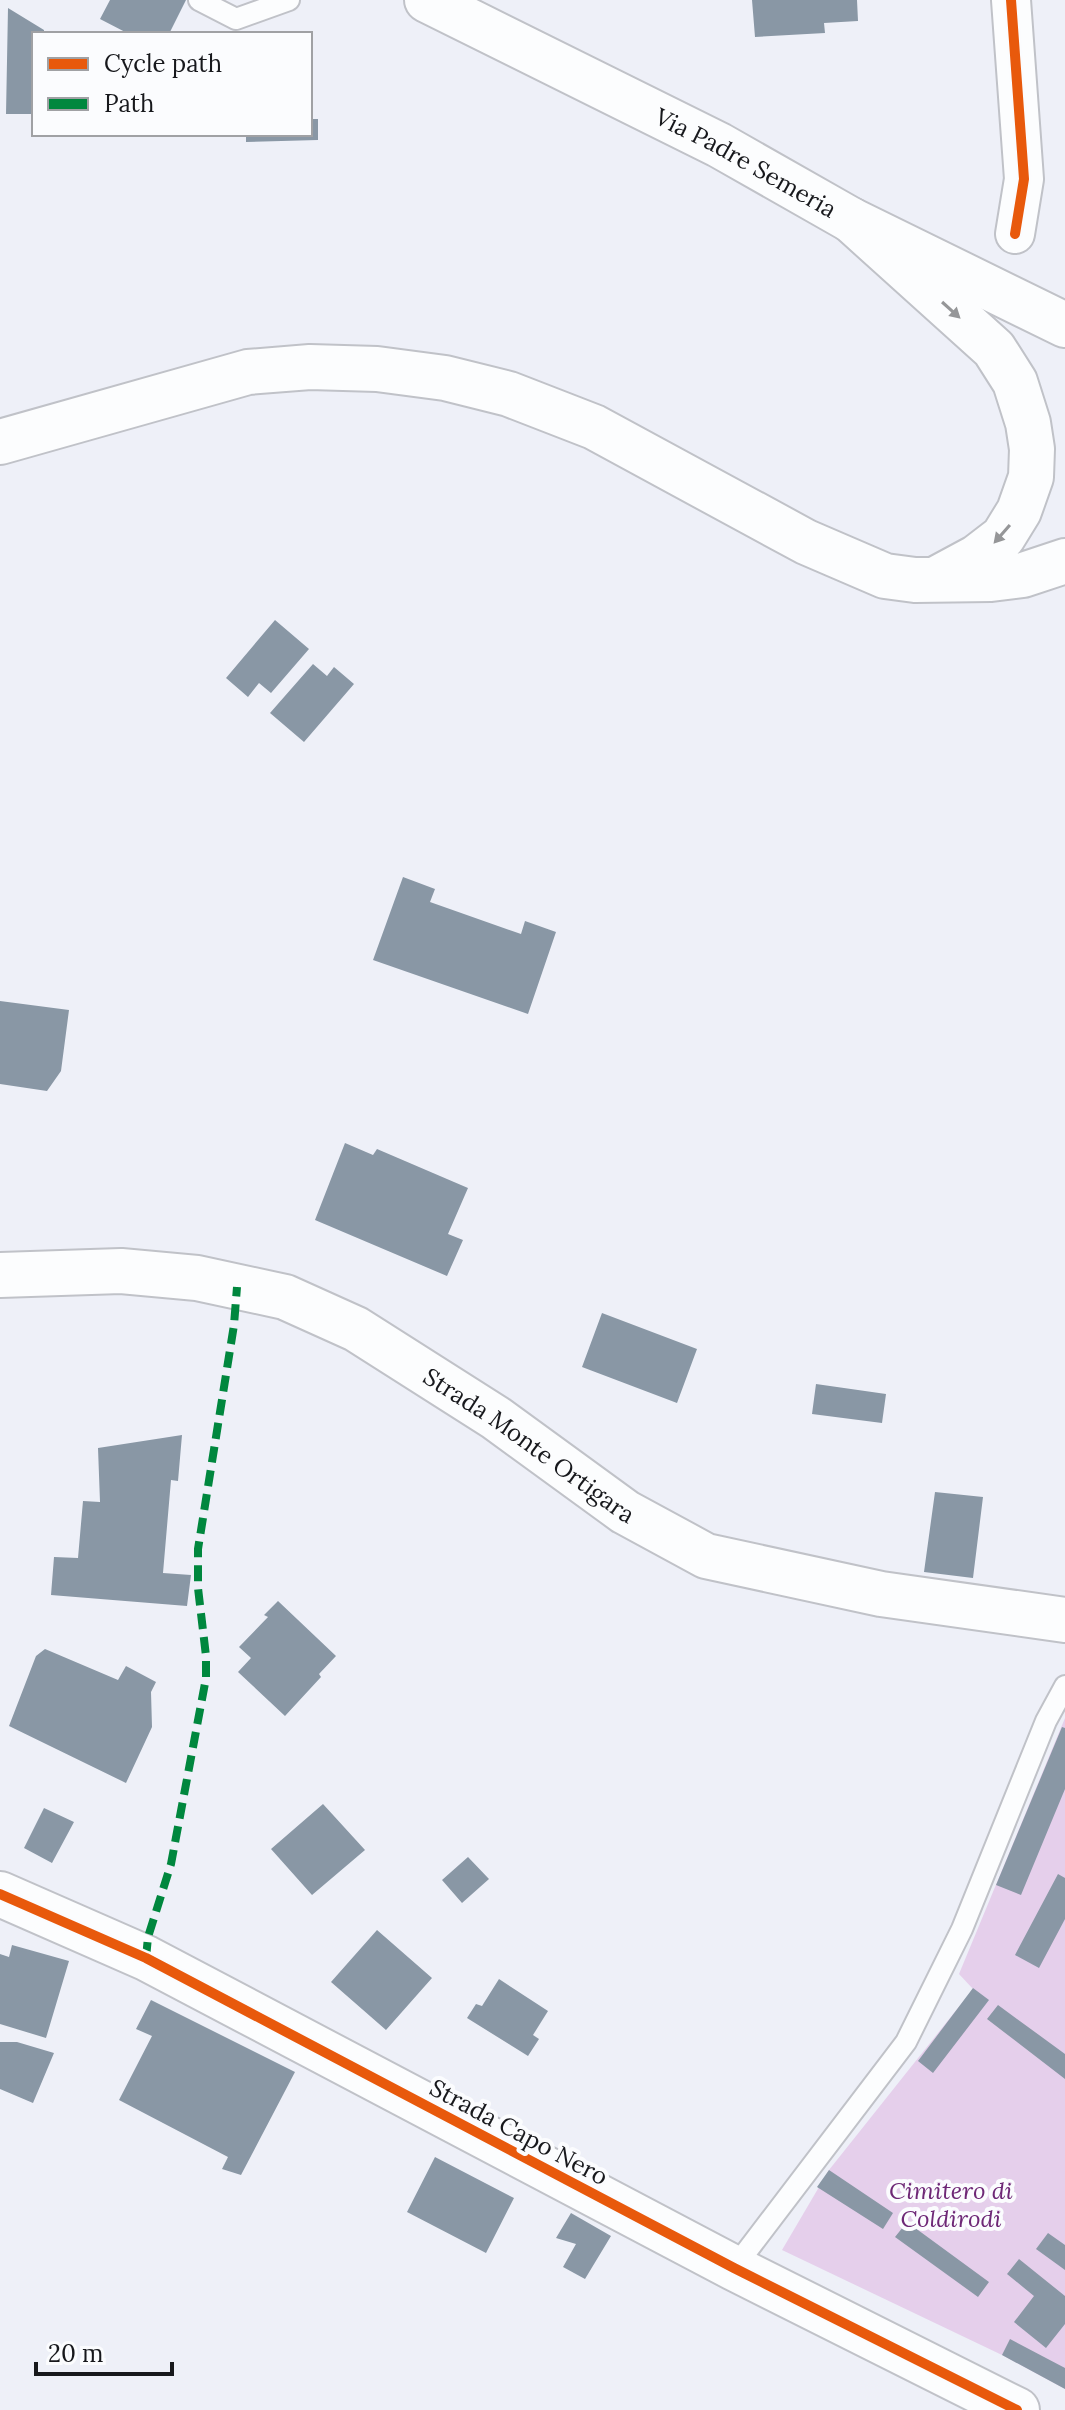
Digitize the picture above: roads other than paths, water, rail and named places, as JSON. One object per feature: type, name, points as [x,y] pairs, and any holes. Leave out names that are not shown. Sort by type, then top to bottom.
[{"type":"main road","name":"Via Padre Semeria","points":[[427,0],[719,145],[851,220],[1065,325]]},
{"type":"main road","points":[[851,220],[994,349],[1015,382],[1028,423],[1032,449],[1031,477]]},
{"type":"main road","points":[[0,442],[248,372],[310,367],[377,369],[445,378],[509,394],[594,427],[806,542],[885,576],[915,580],[991,579],[1023,575],[1065,561]]},
{"type":"main road","points":[[938,578],[977,557],[1003,537],[1019,511],[1031,477],[1065,430]]},
{"type":"main road","name":"Strada Monte Ortigara","points":[[0,1275],[121,1271],[197,1278],[285,1297],[356,1329],[496,1418],[625,1512],[706,1556],[881,1594],[1065,1620]]},
{"type":"main road","name":"Strada Capo Nero","points":[[0,1894],[146,1958],[734,2268],[1017,2410]]},
{"type":"street","points":[[1011,0],[1024,179],[1015,234]]},
{"type":"lane","points":[[199,0],[236,19],[289,0]]},
{"type":"lane","points":[[734,2268],[906,2042],[962,1929],[1046,1721],[1065,1686]]},
{"type":"park label","name":"Cimitero di Coldirodi","points":[[951,2204]]}]
